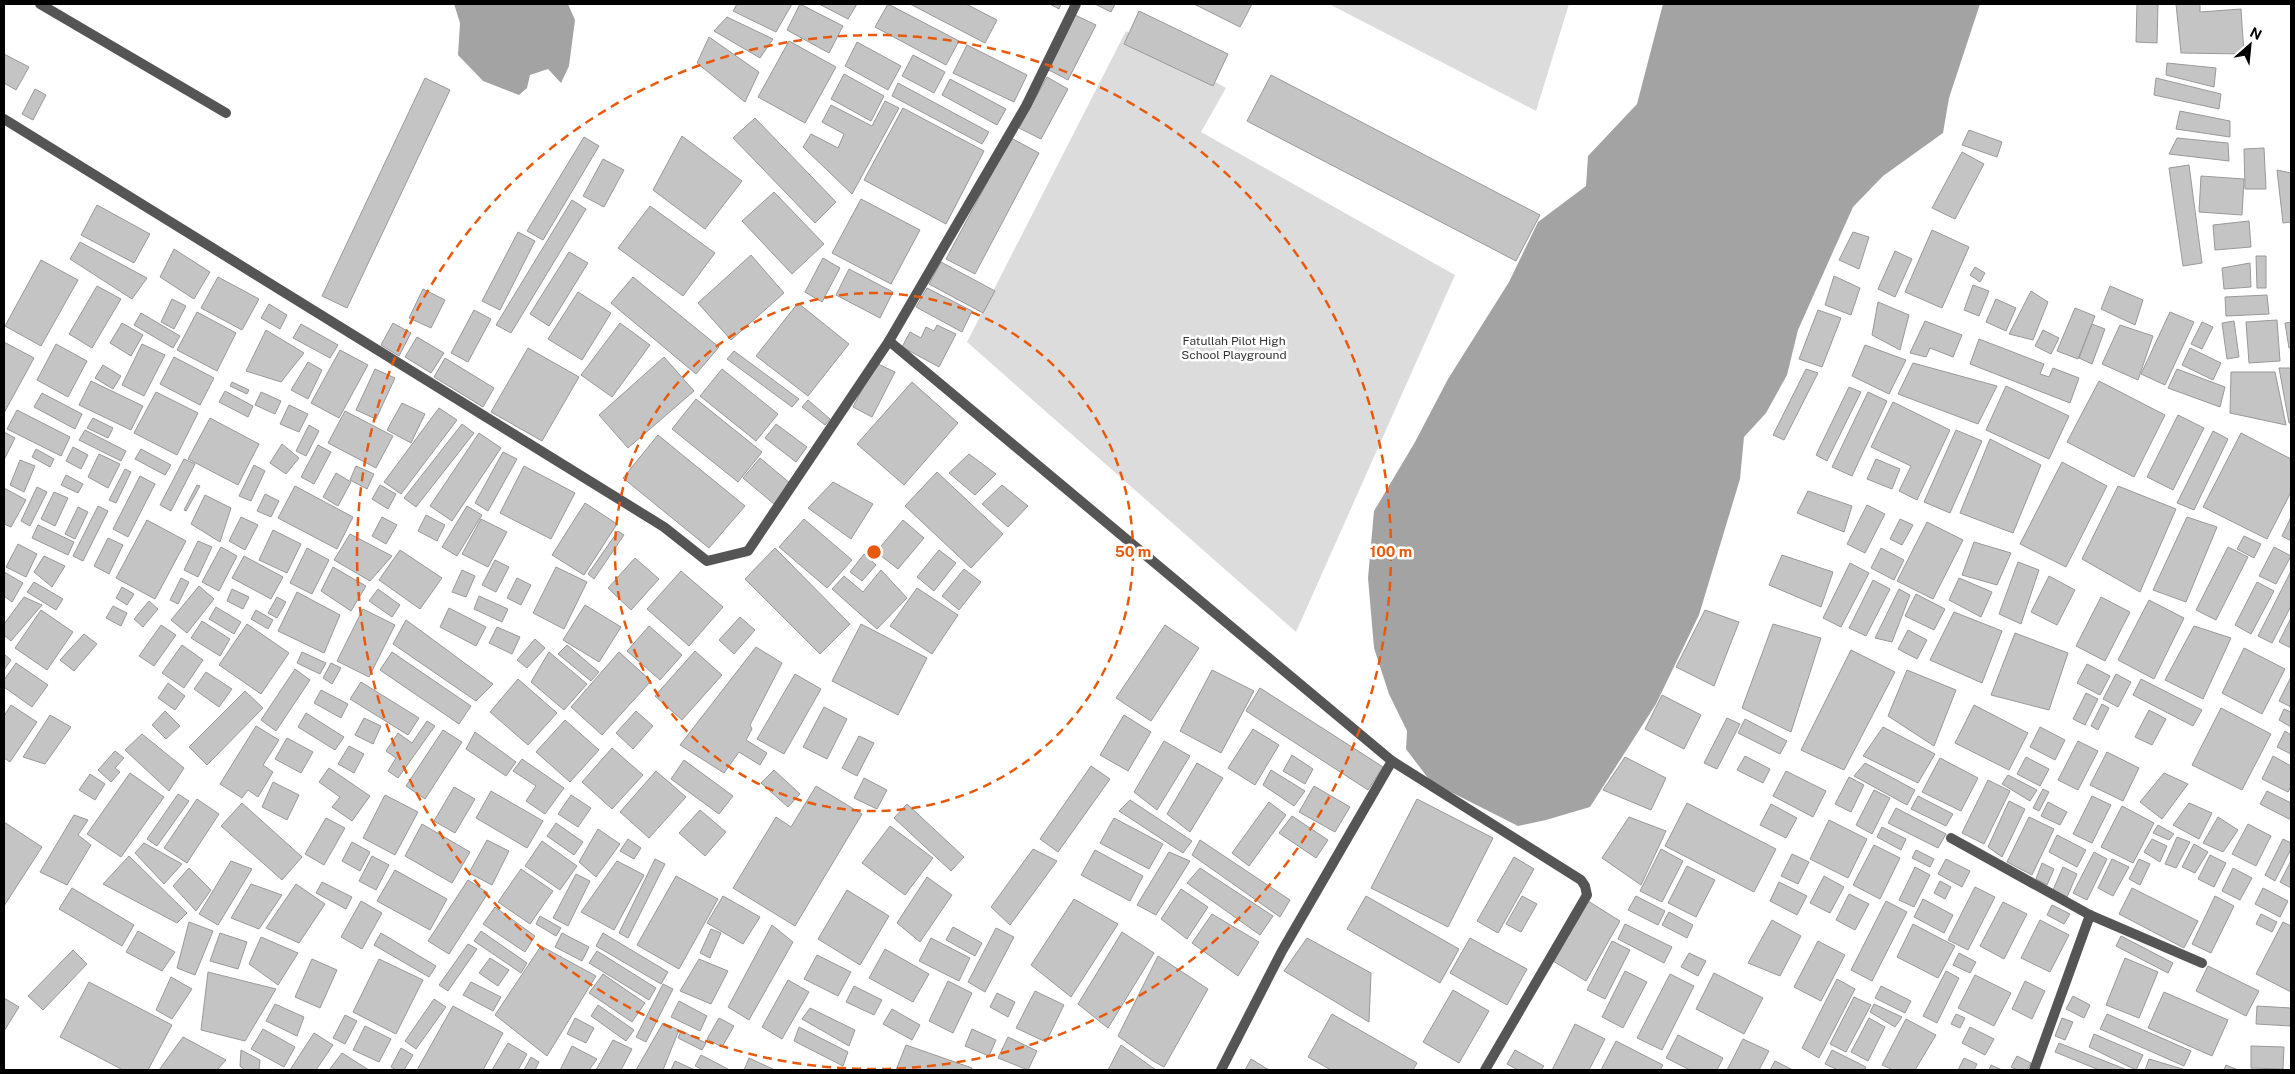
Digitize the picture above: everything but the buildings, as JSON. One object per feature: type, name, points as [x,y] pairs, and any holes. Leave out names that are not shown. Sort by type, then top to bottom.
[{"type":"street","points":[[40,4],[226,113]]},
{"type":"street","points":[[4,119],[664,527],[707,561],[748,551],[889,342],[1026,106],[1076,4]]},
{"type":"street","points":[[889,342],[1392,761],[1581,880],[1587,895],[1485,1070]]},
{"type":"street","points":[[1221,1070],[1282,951],[1392,761]]},
{"type":"street","points":[[1951,838],[2090,915],[2202,963]]},
{"type":"street","points":[[2034,1070],[2090,915]]},
{"type":"green space","points":[[1329,4],[1569,4],[1536,111]]},
{"type":"green space","name":"Fatullah Pilot High School Playground","points":[[1126,31],[1226,88],[1201,132],[1455,275],[1296,632],[967,342]]},
{"type":"shaded area","points":[[454,4],[568,4],[575,20],[569,66],[561,83],[548,69],[530,75],[527,88],[519,95],[483,81],[458,55],[460,23]]},
{"type":"shaded area","points":[[1663,4],[1980,4],[1949,98],[1943,133],[1883,176],[1853,207],[1798,330],[1787,375],[1766,413],[1744,437],[1740,479],[1699,615],[1656,704],[1590,807],[1518,826],[1431,782],[1406,749],[1407,731],[1389,694],[1374,648],[1368,578],[1374,511],[1415,442],[1448,379],[1509,282],[1538,222],[1586,186],[1588,156],[1637,104]]}]
